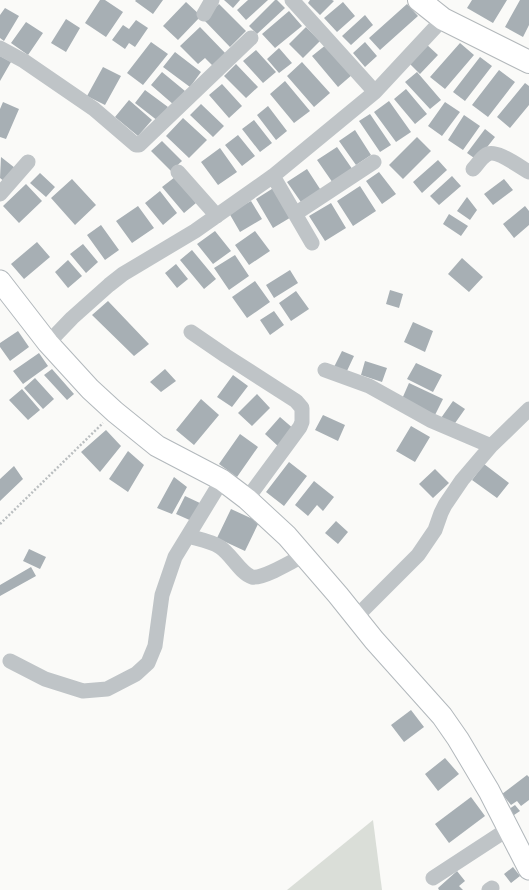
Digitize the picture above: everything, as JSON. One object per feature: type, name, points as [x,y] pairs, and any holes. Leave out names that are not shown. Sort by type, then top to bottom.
[{"type":"highway","points":[[419,0],[443,19],[529,62]]},
{"type":"street","points":[[204,14],[212,0]]},
{"type":"street","points":[[292,0],[375,92]]},
{"type":"street","points":[[48,343],[72,318],[123,274],[154,257],[195,231],[273,176],[375,92],[443,19]]},
{"type":"street","points":[[0,48],[24,61],[94,109],[136,145],[140,145],[251,38]]},
{"type":"street","points":[[473,170],[486,154],[491,153],[502,156],[529,172]]},
{"type":"street","points":[[0,194],[28,162]]},
{"type":"street","points":[[295,214],[374,162]]},
{"type":"street","points":[[178,172],[217,216]]},
{"type":"street","points":[[273,176],[312,243]]},
{"type":"street","points":[[0,281],[48,343],[90,389],[115,412],[157,446],[222,480],[247,499],[287,536],[374,640],[442,716],[458,739],[489,791],[529,869]]},
{"type":"street","points":[[191,332],[296,401],[302,408],[302,422],[300,427],[247,499]]},
{"type":"street","points":[[326,370],[369,386],[430,420],[491,446]]},
{"type":"street","points":[[356,617],[418,555],[435,530],[445,505],[462,480],[491,446],[529,409]]},
{"type":"street","points":[[10,661],[45,679],[83,691],[107,689],[136,674],[148,664],[155,646],[162,595],[175,557],[222,480]]},
{"type":"street","points":[[188,536],[220,547],[252,577],[262,576],[272,572],[304,555]]},
{"type":"street","points":[[433,878],[508,829]]},
{"type":"path","points":[[0,524],[115,412]]},
{"type":"shaded area","points":[[373,820],[382,890],[287,890]]},
{"type":"building","points":[[100,0],[105,0],[123,12],[106,37],[85,23]]},
{"type":"building","points":[[163,0],[153,14],[135,1]]},
{"type":"building","points":[[224,0],[240,0],[233,8]]},
{"type":"building","points":[[248,0],[268,0],[246,20],[237,10]]},
{"type":"building","points":[[275,0],[277,0],[285,8],[257,34],[249,26]]},
{"type":"building","points":[[310,0],[334,1],[320,15],[308,3]]},
{"type":"building","points":[[472,0],[507,0],[493,23],[467,8]]},
{"type":"building","points":[[520,0],[529,0],[529,25],[523,37],[505,27]]},
{"type":"building","points":[[186,2],[201,16],[178,40],[163,26]]},
{"type":"building","points":[[343,2],[355,16],[337,32],[324,18]]},
{"type":"building","points":[[219,4],[246,31],[230,47],[203,19]]},
{"type":"building","points":[[407,4],[418,16],[380,50],[369,38]]},
{"type":"building","points":[[5,8],[19,16],[4,41],[0,38],[0,15]]},
{"type":"building","points":[[289,11],[302,26],[275,48],[262,34]]},
{"type":"building","points":[[365,15],[373,25],[351,45],[342,36]]},
{"type":"building","points":[[66,19],[80,28],[66,52],[51,43]]},
{"type":"building","points":[[136,20],[148,28],[135,47],[129,43],[125,49],[112,40],[123,25],[129,29]]},
{"type":"building","points":[[26,22],[43,33],[28,55],[11,43]]},
{"type":"building","points":[[200,27],[228,56],[215,68],[205,58],[198,64],[180,46]]},
{"type":"building","points":[[306,27],[320,41],[303,58],[289,44]]},
{"type":"building","points":[[151,42],[168,54],[143,85],[127,73]]},
{"type":"building","points":[[365,42],[377,56],[365,67],[353,53]]},
{"type":"building","points":[[425,43],[438,55],[420,74],[408,62]]},
{"type":"building","points":[[460,43],[474,55],[445,89],[430,77]]},
{"type":"building","points":[[327,44],[353,74],[338,87],[312,56]]},
{"type":"building","points":[[279,48],[292,63],[279,73],[267,59]]},
{"type":"building","points":[[256,50],[276,72],[263,83],[243,61]]},
{"type":"building","points":[[175,52],[201,72],[190,87],[163,67]]},
{"type":"building","points":[[0,56],[11,62],[0,81]]},
{"type":"building","points":[[480,57],[492,66],[465,101],[453,92]]},
{"type":"building","points":[[302,62],[330,93],[314,107],[287,76]]},
{"type":"building","points":[[236,64],[258,87],[246,98],[224,76]]},
{"type":"building","points":[[103,67],[121,76],[105,105],[87,96]]},
{"type":"building","points":[[499,70],[515,82],[488,117],[472,105]]},
{"type":"building","points":[[162,72],[185,91],[174,105],[151,85]]},
{"type":"building","points":[[417,72],[441,100],[430,109],[405,82]]},
{"type":"building","points":[[285,81],[310,111],[294,123],[270,94]]},
{"type":"building","points":[[525,83],[529,86],[529,105],[510,128],[497,117]]},
{"type":"building","points":[[222,84],[242,106],[229,118],[209,95]]},
{"type":"building","points":[[406,89],[427,114],[415,124],[394,99]]},
{"type":"building","points":[[145,90],[168,107],[158,121],[135,103]]},
{"type":"building","points":[[129,100],[152,120],[138,136],[115,117]]},
{"type":"building","points":[[389,101],[411,132],[396,142],[374,112]]},
{"type":"building","points":[[3,102],[19,109],[6,139],[0,137],[0,109]]},
{"type":"building","points":[[445,102],[460,112],[442,136],[428,126]]},
{"type":"building","points":[[201,104],[224,126],[213,137],[190,115]]},
{"type":"building","points":[[268,106],[287,131],[276,140],[257,115]]},
{"type":"building","points":[[370,114],[391,145],[380,152],[359,121]]},
{"type":"building","points":[[464,115],[480,126],[463,150],[448,140]]},
{"type":"building","points":[[183,118],[207,140],[189,158],[166,136]]},
{"type":"building","points":[[254,120],[272,143],[260,152],[242,129]]},
{"type":"building","points":[[485,129],[495,137],[477,160],[467,153]]},
{"type":"building","points":[[355,130],[371,155],[356,165],[339,141]]},
{"type":"building","points":[[238,135],[255,156],[242,166],[225,145]]},
{"type":"building","points":[[417,137],[431,151],[403,179],[389,165]]},
{"type":"building","points":[[162,141],[182,161],[171,171],[151,151]]},
{"type":"building","points":[[337,147],[355,173],[335,186],[317,160]]},
{"type":"building","points":[[220,148],[237,172],[218,185],[201,162]]},
{"type":"building","points":[[1,157],[15,168],[5,182],[0,178]]},
{"type":"building","points":[[438,160],[447,170],[422,193],[413,182]]},
{"type":"building","points":[[307,169],[322,192],[303,205],[287,182]]},
{"type":"building","points":[[379,172],[396,194],[382,204],[366,181]]},
{"type":"building","points":[[40,173],[55,187],[46,197],[30,183]]},
{"type":"building","points":[[452,176],[461,186],[439,205],[430,196]]},
{"type":"building","points":[[175,177],[196,203],[184,213],[162,187]]},
{"type":"building","points":[[72,179],[96,205],[75,225],[51,198]]},
{"type":"building","points":[[504,179],[513,190],[493,205],[484,194]]},
{"type":"building","points":[[26,184],[42,201],[19,223],[3,206]]},
{"type":"building","points":[[360,186],[376,211],[353,226],[337,201]]},
{"type":"building","points":[[275,187],[293,216],[273,228],[256,199]]},
{"type":"building","points":[[160,191],[177,213],[163,225],[145,203]]},
{"type":"building","points":[[467,197],[477,210],[470,220],[457,211]]},
{"type":"building","points":[[251,201],[262,219],[240,232],[229,213]]},
{"type":"building","points":[[331,203],[346,228],[325,241],[309,216]]},
{"type":"building","points":[[138,206],[154,228],[132,243],[116,221]]},
{"type":"building","points":[[525,206],[529,211],[529,225],[514,238],[503,224]]},
{"type":"building","points":[[449,214],[468,226],[461,236],[443,224]]},
{"type":"building","points":[[101,225],[119,250],[105,260],[87,235]]},
{"type":"building","points":[[215,231],[231,251],[213,264],[197,244]]},
{"type":"building","points":[[255,231],[270,251],[249,265],[235,245]]},
{"type":"building","points":[[37,242],[50,257],[24,279],[11,264]]},
{"type":"building","points":[[83,244],[98,262],[86,273],[70,254]]},
{"type":"building","points":[[192,250],[216,279],[204,289],[180,260]]},
{"type":"building","points":[[235,255],[249,276],[229,290],[214,268]]},
{"type":"building","points":[[462,258],[483,277],[469,292],[448,274]]},
{"type":"building","points":[[68,260],[82,276],[68,288],[55,272]]},
{"type":"building","points":[[176,264],[188,279],[177,288],[165,273]]},
{"type":"building","points":[[290,270],[298,283],[274,298],[266,285]]},
{"type":"building","points":[[255,281],[270,302],[247,318],[232,297]]},
{"type":"building","points":[[390,290],[403,294],[399,308],[386,304]]},
{"type":"building","points":[[296,291],[309,309],[291,321],[279,303]]},
{"type":"building","points":[[108,301],[149,344],[134,356],[92,315]]},
{"type":"building","points":[[274,311],[284,325],[270,335],[260,320]]},
{"type":"building","points":[[413,322],[433,331],[425,352],[404,342]]},
{"type":"building","points":[[18,331],[29,347],[10,361],[0,347],[0,343]]},
{"type":"building","points":[[342,351],[354,356],[346,373],[334,367]]},
{"type":"building","points":[[39,353],[48,366],[23,384],[13,371]]},
{"type":"building","points":[[365,361],[387,368],[382,382],[361,375]]},
{"type":"building","points":[[416,363],[442,375],[433,392],[407,379]]},
{"type":"building","points":[[52,369],[74,394],[67,400],[44,375]]},
{"type":"building","points":[[165,369],[176,381],[161,392],[150,382]]},
{"type":"building","points":[[233,375],[248,386],[232,407],[217,397]]},
{"type":"building","points":[[35,378],[54,399],[43,409],[24,388]]},
{"type":"building","points":[[409,383],[443,399],[435,415],[402,399]]},
{"type":"building","points":[[22,389],[40,410],[28,420],[9,400]]},
{"type":"building","points":[[257,394],[270,408],[252,426],[238,413]]},
{"type":"building","points":[[201,399],[219,415],[194,445],[176,430]]},
{"type":"building","points":[[453,401],[465,409],[453,426],[441,418]]},
{"type":"building","points":[[323,415],[345,425],[338,441],[315,430]]},
{"type":"building","points":[[280,417],[295,430],[279,447],[265,434]]},
{"type":"building","points":[[411,426],[430,437],[415,462],[396,451]]},
{"type":"building","points":[[106,430],[121,446],[100,472],[81,452]]},
{"type":"building","points":[[240,434],[258,447],[237,477],[219,464]]},
{"type":"building","points":[[128,451],[144,465],[128,492],[109,479]]},
{"type":"building","points":[[289,462],[307,476],[284,506],[266,492]]},
{"type":"building","points":[[484,464],[509,483],[497,498],[472,480]]},
{"type":"building","points":[[14,466],[23,479],[0,501],[0,479]]},
{"type":"building","points":[[435,469],[449,483],[433,498],[419,484]]},
{"type":"building","points":[[174,477],[187,487],[172,514],[157,508]]},
{"type":"building","points":[[314,481],[334,497],[323,511],[317,505],[308,516],[295,505]]},
{"type":"building","points":[[185,496],[202,504],[194,522],[176,514]]},
{"type":"building","points":[[231,509],[259,522],[245,551],[217,538]]},
{"type":"building","points":[[336,521],[348,532],[338,544],[325,533]]},
{"type":"building","points":[[29,549],[46,557],[40,569],[23,561]]},
{"type":"building","points":[[31,567],[36,576],[0,596],[0,585]]},
{"type":"building","points":[[411,710],[424,727],[404,742],[391,725]]},
{"type":"building","points":[[445,758],[459,774],[438,791],[425,774]]},
{"type":"building","points":[[527,775],[529,777],[529,800],[521,806],[517,801],[511,805],[502,794]]},
{"type":"building","points":[[471,797],[485,816],[449,843],[435,824]]},
{"type":"building","points":[[515,805],[520,811],[511,817],[506,811]]},
{"type":"building","points":[[513,867],[520,876],[511,883],[504,874]]},
{"type":"building","points":[[457,871],[465,881],[459,886],[463,890],[439,890],[438,888]]}]
